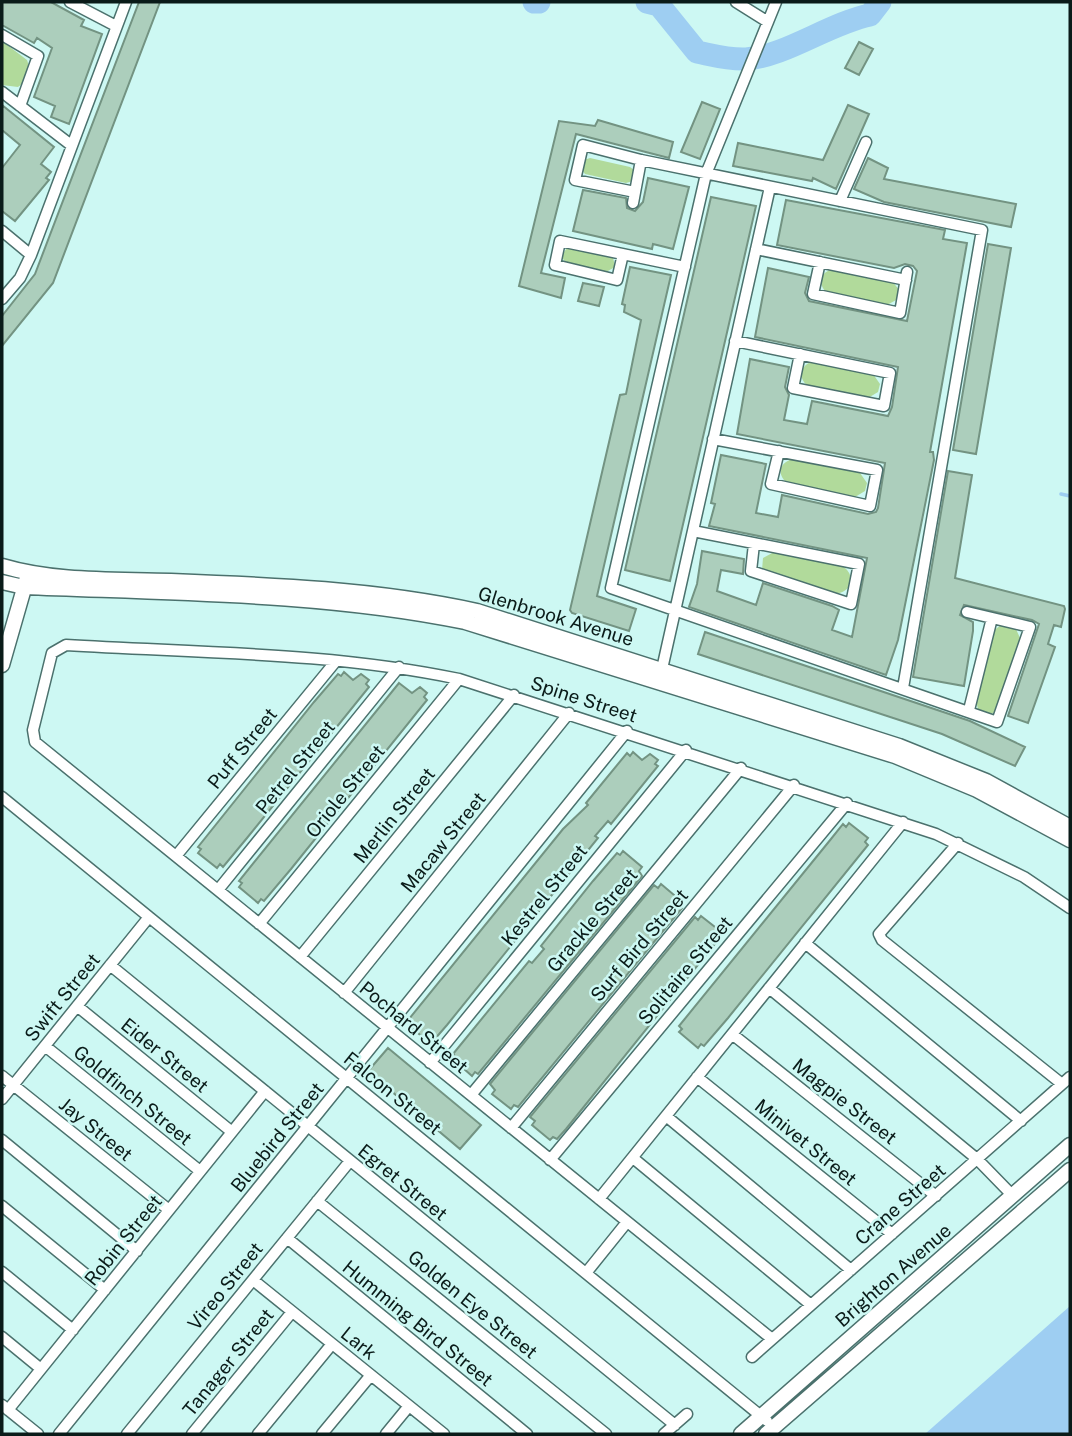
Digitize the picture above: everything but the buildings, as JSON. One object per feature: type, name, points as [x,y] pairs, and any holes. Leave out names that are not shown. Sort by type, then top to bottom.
[{"type":"street","points":[[70,2],[116,26]]},
{"type":"street","points":[[2,299],[20,278],[31,255],[126,2]]},
{"type":"street","points":[[736,2],[768,22]]},
{"type":"street","points":[[776,2],[706,174],[611,588],[969,710],[997,722],[1030,627],[967,612]]},
{"type":"street","points":[[2,35],[38,56],[20,106]]},
{"type":"street","points":[[2,92],[71,145]]},
{"type":"street","points":[[840,201],[866,142]]},
{"type":"street","points":[[641,160],[634,197],[575,180],[583,145],[706,174],[982,230],[903,688]]},
{"type":"street","points":[[662,669],[770,187]]},
{"type":"street","points":[[2,231],[31,255]]},
{"type":"street","points":[[623,254],[617,280],[555,265],[560,240],[685,267]]},
{"type":"street","points":[[756,249],[906,276],[900,313],[813,294],[820,262]]},
{"type":"street","points":[[735,341],[800,354],[890,373],[884,406],[793,388],[800,354]]},
{"type":"street","points":[[713,439],[779,451],[877,470],[870,506],[771,484],[779,451]]},
{"type":"street","points":[[693,531],[859,564],[851,604],[751,571],[754,544]]},
{"type":"street","name":"Glenbrook Avenue","points":[[2,573],[321,587],[406,597],[521,624],[899,746],[986,781],[1070,827]]},
{"type":"street","name":"Glenbrook Avenue","points":[[2,573],[24,587],[320,602],[391,609],[465,622],[895,756],[977,790],[1070,840]]},
{"type":"street","points":[[2,664],[28,573]]},
{"type":"street","points":[[969,710],[992,618]]},
{"type":"street","name":"Spine Street","points":[[35,742],[33,730],[49,659],[56,648],[66,645],[399,667],[459,679],[514,695],[903,822],[958,843],[1024,877],[1070,908]]},
{"type":"street","name":"Puff Street","points":[[176,856],[336,661]]},
{"type":"street","name":"Petrel Street","points":[[218,890],[399,667]]},
{"type":"street","name":"Oriole Street","points":[[259,924],[459,679]]},
{"type":"street","name":"Merlin Street","points":[[300,957],[514,695]]},
{"type":"street","name":"Macaw Street","points":[[344,993],[569,712]]},
{"type":"street","name":"Bluebird Street","points":[[60,1434],[627,731]]},
{"type":"street","name":"Pochard Street","points":[[35,742],[772,1339]]},
{"type":"street","name":"Kestrel Street","points":[[430,1063],[686,750]]},
{"type":"street","name":"Grackle Street","points":[[471,1095],[741,768]]},
{"type":"street","name":"Surf Bird Street","points":[[511,1128],[794,785]]},
{"type":"street","name":"Falcon Street","points":[[2,796],[762,1416],[769,1431]]},
{"type":"street","name":"Solitaire Street","points":[[550,1160],[847,803]]},
{"type":"street","points":[[599,1199],[903,822]]},
{"type":"street","points":[[958,843],[879,934],[882,940],[1066,1081]]},
{"type":"street","name":"Swift Street","points":[[2,1099],[149,916]]},
{"type":"street","points":[[805,943],[1021,1121]]},
{"type":"street","name":"Egret Street","points":[[110,965],[674,1425]]},
{"type":"street","points":[[769,988],[977,1159],[1013,1196]]},
{"type":"street","name":"Eider Street","points":[[77,1006],[232,1132]]},
{"type":"street","name":"Magpie Street","points":[[732,1034],[936,1196]]},
{"type":"street","name":"Goldfinch Street","points":[[45,1046],[200,1171]]},
{"type":"street","name":"Jay Street","points":[[2,1076],[169,1210]]},
{"type":"street","name":"Minivet Street","points":[[698,1077],[892,1234]]},
{"type":"street","name":"Crane Street","points":[[752,1357],[1066,1081]]},
{"type":"street","name":"Robin Street","points":[[5,1407],[41,1369],[265,1091]]},
{"type":"street","points":[[666,1116],[851,1270]]},
{"type":"street","points":[[2,1140],[136,1251]]},
{"type":"street","name":"Brighton Avenue","points":[[741,1434],[1070,1145]]},
{"type":"street","points":[[633,1158],[811,1306]]},
{"type":"street","name":"Vireo Street","points":[[127,1434],[350,1161]]},
{"type":"street","name":"Brighton Avenue","points":[[769,1431],[1070,1170]]},
{"type":"street","name":"Golden Eye Street","points":[[317,1200],[606,1434]]},
{"type":"street","points":[[2,1206],[105,1290]]},
{"type":"street","points":[[586,1273],[627,1222]]},
{"type":"street","name":"Humming Bird Street","points":[[286,1238],[527,1434]]},
{"type":"street","points":[[2,1272],[73,1330]]},
{"type":"street","name":"Lark","points":[[253,1280],[444,1434]]},
{"type":"street","name":"Tanager Street","points":[[192,1434],[292,1312]]},
{"type":"street","points":[[2,1337],[41,1369]]},
{"type":"street","points":[[258,1434],[332,1344]]},
{"type":"street","points":[[322,1434],[371,1375]]},
{"type":"street","points":[[386,1434],[409,1406]]},
{"type":"street","points":[[5,1407],[38,1434]]},
{"type":"street","points":[[664,1434],[687,1414]]},
{"type":"green space","points":[[2,41],[27,60],[27,75],[18,87],[2,85]]},
{"type":"green space","points":[[590,158],[630,167],[634,170],[633,181],[626,183],[585,174],[582,170],[584,160]]},
{"type":"green space","points":[[567,248],[613,257],[615,267],[606,272],[566,263],[561,256]]},
{"type":"green space","points":[[833,269],[892,281],[900,291],[898,299],[887,305],[827,293],[821,279]]},
{"type":"green space","points":[[814,361],[873,374],[880,384],[878,392],[868,398],[807,385],[802,378],[802,371]]},
{"type":"green space","points":[[793,459],[860,473],[867,483],[865,491],[855,497],[787,483],[781,476],[781,469]]},
{"type":"green space","points":[[774,552],[844,567],[851,579],[849,587],[836,594],[762,570],[763,558]]},
{"type":"green space","points":[[1001,625],[1015,627],[1021,640],[997,711],[989,715],[978,709],[976,701],[993,631]]},
{"type":"water","points":[[1070,1306],[1070,1434],[925,1434]]},
{"type":"waterway","points":[[534,2],[539,2]]},
{"type":"waterway","points":[[647,2],[659,5],[697,52],[740,59],[776,52],[870,15],[880,2]]},
{"type":"waterway","points":[[1061,494],[1070,496]]}]
